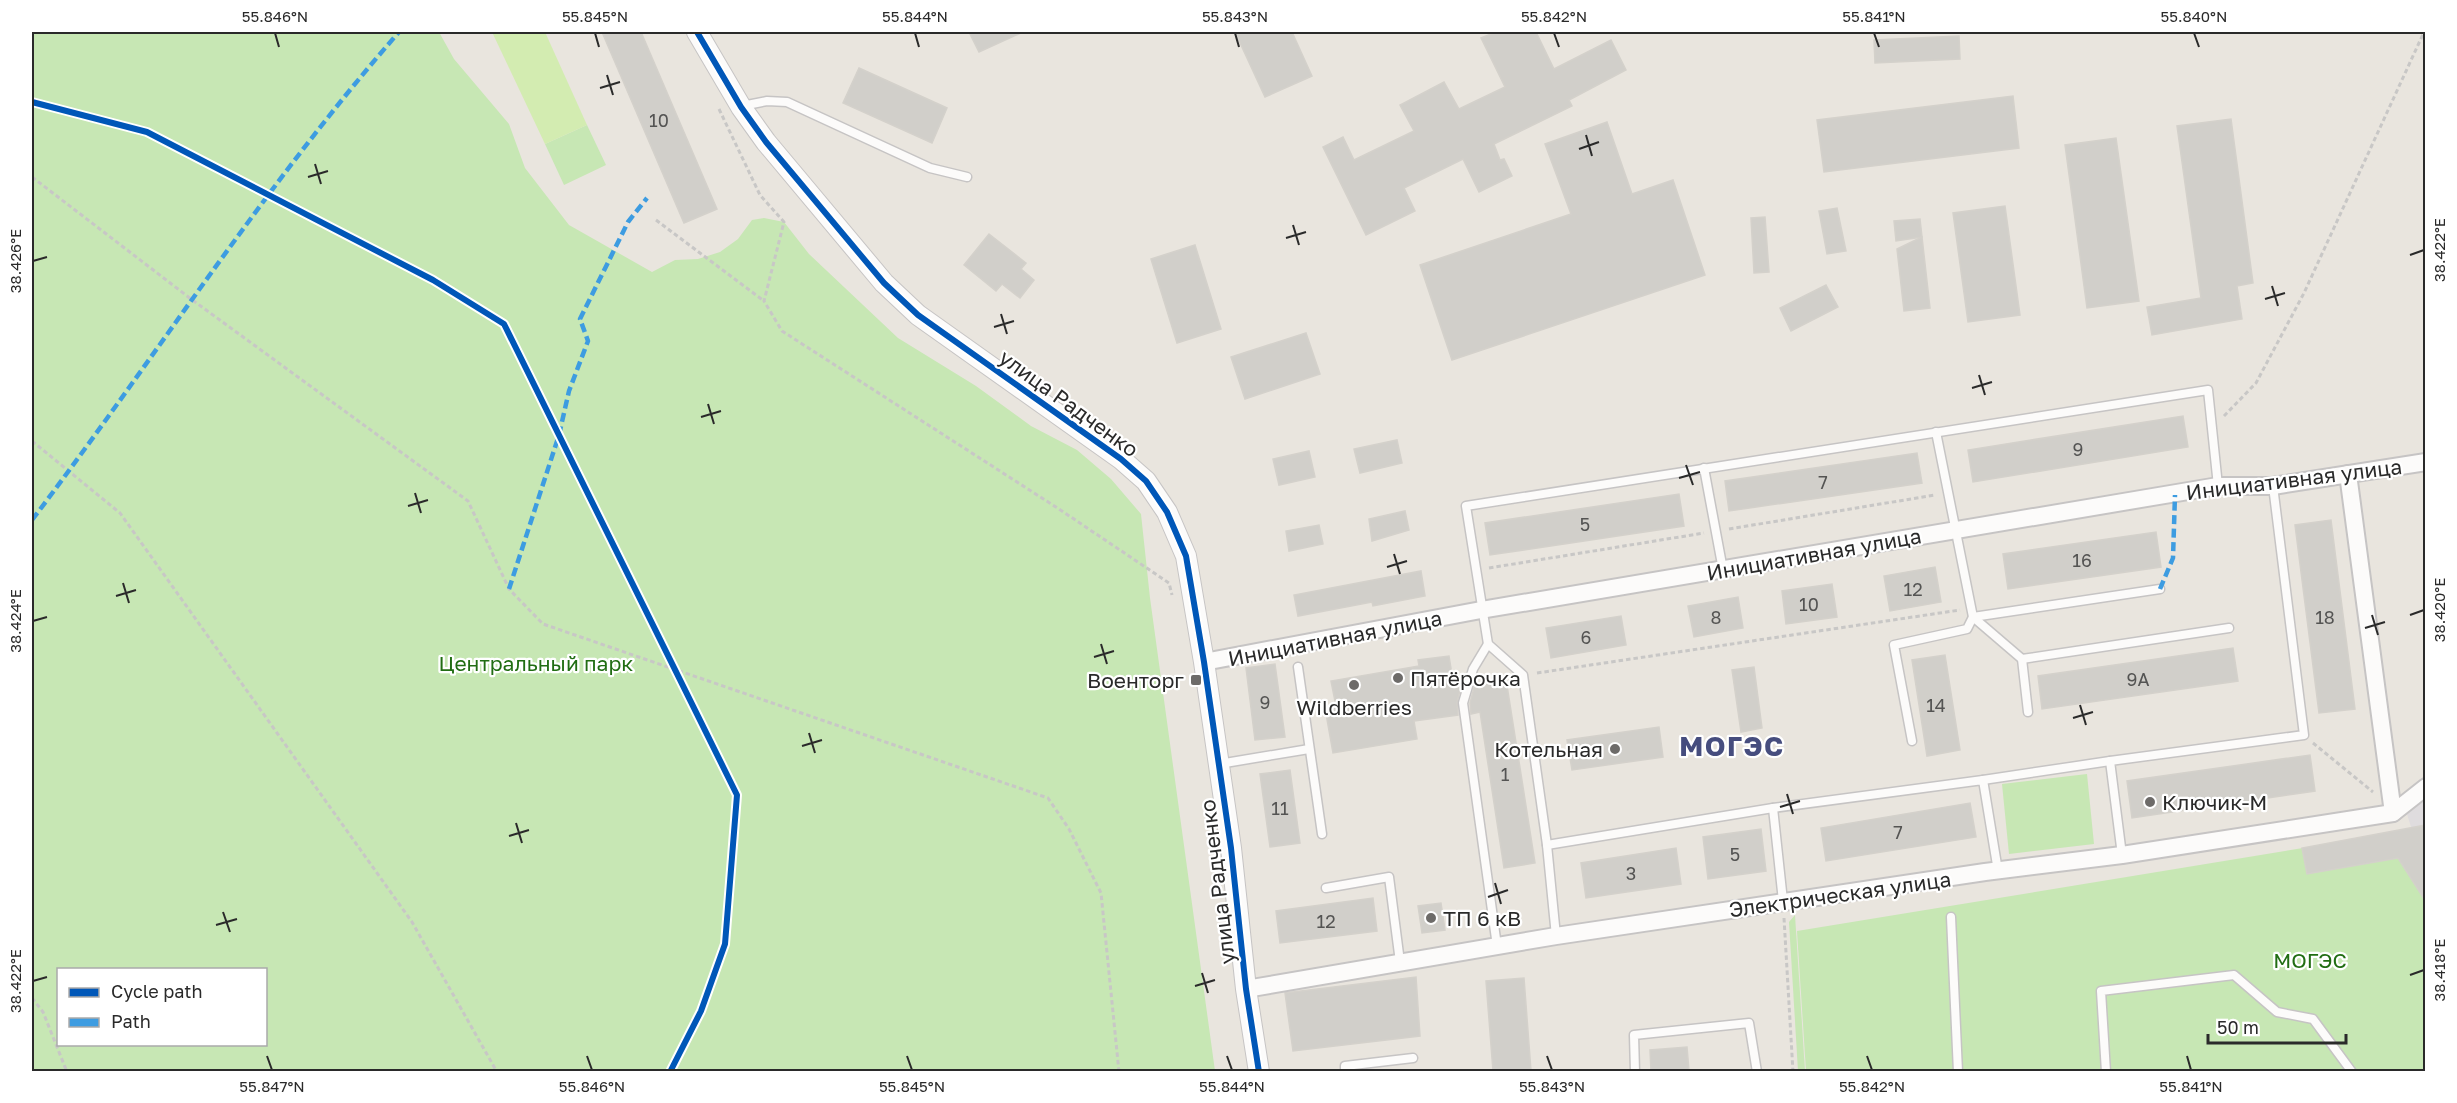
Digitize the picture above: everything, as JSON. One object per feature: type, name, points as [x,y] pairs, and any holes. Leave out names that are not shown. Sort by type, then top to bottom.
[{"type":"street","name":"улица Радченко","points":[[697,32],[741,106],[780,160],[892,291],[918,315],[1121,459],[1146,482],[1167,512],[1186,556],[1204,662],[1258,1071]]},
{"type":"street","name":"Инициативная улица","points":[[1204,662],[1481,610],[2218,486],[2273,486],[2426,462]]},
{"type":"street","points":[[2348,474],[2393,813]]},
{"type":"street","name":"Электрическая улица","points":[[1246,989],[1556,936],[1784,901],[2122,855],[2393,813],[2426,787]]},
{"type":"lane","points":[[741,106],[767,101],[787,102],[930,168],[966,177]]},
{"type":"lane","points":[[1556,936],[1547,845],[1523,675],[1488,644],[1466,506],[2208,390],[2218,486]]},
{"type":"lane","points":[[1912,741],[1894,645],[1967,629],[1972,613],[1936,432]]},
{"type":"lane","points":[[1704,468],[1723,570]]},
{"type":"lane","points":[[1547,845],[1773,808],[2304,735],[2273,486]]},
{"type":"lane","points":[[1972,613],[2160,589]]},
{"type":"lane","points":[[1972,613],[2022,659],[2028,712]]},
{"type":"lane","points":[[2022,659],[2229,628]]},
{"type":"lane","points":[[1488,644],[1473,669],[1463,703],[1497,946]]},
{"type":"lane","points":[[1298,667],[1322,834]]},
{"type":"lane","points":[[1219,764],[1309,749]]},
{"type":"lane","points":[[2110,761],[2122,855]]},
{"type":"lane","points":[[1983,780],[1998,871]]},
{"type":"lane","points":[[1773,808],[1784,901]]},
{"type":"lane","points":[[1326,888],[1389,878],[1400,963]]},
{"type":"lane","points":[[1951,917],[1958,1071]]},
{"type":"lane","points":[[2106,1071],[2101,991],[2234,975],[2277,1012],[2313,1019],[2352,1071]]},
{"type":"lane","points":[[1635,1071],[1634,1035],[1749,1023],[1757,1071]]},
{"type":"lane","points":[[1346,1071],[1345,1066],[1413,1058]]},
{"type":"path","points":[[2212,428],[2256,382],[2304,293],[2424,32]]},
{"type":"path","points":[[716,103],[760,195],[784,222],[764,301]]},
{"type":"path","points":[[32,177],[191,299],[468,501],[509,590],[543,624],[1048,798],[1070,829],[1101,893],[1119,1071]]},
{"type":"path","points":[[656,220],[764,301],[782,331],[1059,508],[1169,583],[1174,605]]},
{"type":"path","points":[[32,441],[120,513],[412,922],[497,1071]]},
{"type":"path","points":[[1523,675],[1972,613]]},
{"type":"path","points":[[670,659],[680,680]]},
{"type":"path","points":[[2304,735],[2364,783],[2393,813]]},
{"type":"path","points":[[1784,901],[1793,1071]]},
{"type":"path","points":[[32,998],[43,1012],[67,1071]]},
{"type":"shaded area","points":[[2425,799],[2425,887],[2397,836],[2411,827],[2407,814]]},
{"type":"green space","name":"Центральный парк","points":[[32,32],[439,32],[454,59],[509,124],[525,168],[569,225],[652,272],[675,260],[698,259],[720,252],[738,239],[752,220],[764,218],[784,222],[809,254],[898,338],[976,386],[1031,426],[1077,450],[1111,479],[1141,514],[1150,598],[1215,1071],[32,1071]]},
{"type":"green space","points":[[492,32],[545,32],[587,125],[545,144]]},
{"type":"green space","points":[[587,125],[606,165],[564,185],[545,144]]},
{"type":"green space","points":[[2087,774],[2094,844],[2009,854],[2002,784]]},
{"type":"green space","name":"МОГЭС","points":[[2395,833],[2425,887],[2425,1071],[1806,1071],[1797,931]]},
{"type":"green space","points":[[1795,915],[1805,1071],[1798,1071],[1789,922]]},
{"type":"building","points":[[602,32],[641,32],[717,209],[684,223]]},
{"type":"building","points":[[969,32],[1023,32],[979,52]]},
{"type":"building","points":[[1235,32],[1292,32],[1312,76],[1265,97]]},
{"type":"building","points":[[1496,32],[1536,32],[1554,69],[1611,40],[1626,70],[1569,100],[1572,106],[1494,144],[1500,160],[1504,159],[1512,176],[1479,192],[1463,159],[1404,188],[1415,211],[1366,235],[1323,147],[1343,137],[1354,160],[1414,131],[1400,105],[1444,82],[1459,109],[1505,87],[1481,38]]},
{"type":"building","points":[[1959,36],[1960,59],[1875,63],[1874,40]]},
{"type":"building","points":[[859,68],[947,108],[932,143],[843,103]]},
{"type":"building","points":[[2013,96],[2019,148],[1824,172],[1817,120]]},
{"type":"building","points":[[2231,119],[2253,283],[2237,286],[2242,319],[2152,335],[2147,307],[2201,298],[2177,126]]},
{"type":"building","points":[[1607,122],[1632,194],[1673,180],[1705,275],[1452,360],[1420,265],[1571,214],[1545,144]]},
{"type":"building","points":[[2116,138],[2139,301],[2087,308],[2065,145]]},
{"type":"building","points":[[2005,206],[2020,315],[1968,322],[1953,213]]},
{"type":"building","points":[[1837,208],[1846,251],[1827,254],[1819,211]]},
{"type":"building","points":[[1765,217],[1769,272],[1754,273],[1751,218]]},
{"type":"building","points":[[1920,219],[1922,237],[1896,241],[1894,221]]},
{"type":"building","points":[[989,234],[1026,263],[1021,269],[1034,280],[1020,298],[1002,284],[996,291],[964,265]]},
{"type":"building","points":[[1922,237],[1930,308],[1904,311],[1897,249]]},
{"type":"building","points":[[1195,245],[1221,329],[1177,343],[1151,259]]},
{"type":"building","points":[[1826,285],[1838,307],[1791,331],[1780,308]]},
{"type":"building","points":[[1306,333],[1320,374],[1245,399],[1231,357]]},
{"type":"building","points":[[2183,416],[2188,447],[1973,482],[1968,450]]},
{"type":"building","points":[[1397,440],[1402,463],[1360,473],[1354,449]]},
{"type":"building","points":[[1309,451],[1315,477],[1279,485],[1273,459]]},
{"type":"building","points":[[1917,453],[1922,483],[1729,511],[1725,481]]},
{"type":"building","points":[[1679,494],[1684,526],[1490,555],[1485,523]]},
{"type":"building","points":[[1405,511],[1409,530],[1372,541],[1369,519]]},
{"type":"building","points":[[2331,520],[2355,709],[2319,713],[2295,525]]},
{"type":"building","points":[[1319,525],[1323,544],[1289,551],[1286,531]]},
{"type":"building","points":[[2156,532],[2161,567],[2008,589],[2003,554]]},
{"type":"building","points":[[1935,567],[1941,602],[1890,611],[1884,576]]},
{"type":"building","points":[[1421,571],[1425,596],[1373,606],[1372,602],[1298,616],[1294,595]]},
{"type":"building","points":[[1832,584],[1837,617],[1786,624],[1782,591]]},
{"type":"building","points":[[1738,597],[1743,628],[1694,637],[1688,606]]},
{"type":"building","points":[[1621,616],[1626,645],[1551,658],[1546,628]]},
{"type":"building","points":[[2233,648],[2238,681],[2042,709],[2038,676]]},
{"type":"building","points":[[1945,655],[1960,750],[1927,756],[1912,660]]},
{"type":"building","points":[[1449,656],[1454,687],[1461,686],[1457,702],[1458,715],[1414,721],[1417,739],[1333,753],[1325,708],[1336,706],[1331,681],[1419,666],[1418,660]]},
{"type":"building","points":[[1275,664],[1285,737],[1255,740],[1246,668]]},
{"type":"building","points":[[1754,667],[1762,728],[1741,732],[1732,670]]},
{"type":"building","points":[[1506,679],[1535,863],[1504,868],[1480,712],[1471,714],[1470,703],[1475,684]]},
{"type":"building","name":"Котельная","points":[[1659,727],[1663,757],[1572,770],[1567,740]]},
{"type":"building","points":[[2310,755],[2315,791],[2132,818],[2127,781]]},
{"type":"building","points":[[1290,770],[1300,843],[1270,847],[1260,774]]},
{"type":"building","points":[[1970,803],[1976,837],[1826,861],[1821,828]]},
{"type":"building","points":[[2426,825],[2426,902],[2398,858],[2307,874],[2302,848]]},
{"type":"building","points":[[1761,829],[1766,871],[1708,879],[1703,837]]},
{"type":"building","points":[[1676,848],[1681,884],[1586,898],[1581,863]]},
{"type":"building","points":[[1373,898],[1377,931],[1280,943],[1276,911]]},
{"type":"building","name":"ТП 6 кВ","points":[[1441,903],[1445,930],[1422,933],[1418,906]]},
{"type":"building","points":[[1416,977],[1420,1036],[1293,1051],[1285,993]]},
{"type":"building","points":[[1524,978],[1531,1071],[1493,1071],[1486,981]]},
{"type":"building","points":[[1687,1047],[1689,1071],[1651,1071],[1650,1050]]},
{"type":"marked path","points":[[32,520],[256,211],[302,150],[399,32]]},
{"type":"marked path","points":[[509,589],[559,435],[569,391],[588,341],[580,319],[628,222],[647,198]]},
{"type":"marked path","points":[[2160,589],[2173,558],[2175,495]]},
{"type":"cycle path","points":[[697,32],[741,107],[766,142],[884,283],[918,315],[1121,459],[1146,481],[1167,512],[1186,556],[1204,662],[1231,848],[1246,989],[1259,1072]]},
{"type":"cycle path","points":[[32,102],[147,132],[433,280],[504,324],[737,795],[725,944],[701,1011],[670,1072]]},
{"type":"place","name":"Пятёрочка","points":[[1398,678]]},
{"type":"place","name":"Военторг","points":[[1196,680]]},
{"type":"place","name":"Wildberries","points":[[1354,685]]},
{"type":"place","name":"Котельная","points":[[1615,749]]},
{"type":"place","name":"Ключик-М","points":[[2150,802]]},
{"type":"place","name":"ТП 6 кВ","points":[[1431,918]]},
{"type":"district","name":"МОГЭС","points":[[1732,746]]}]
